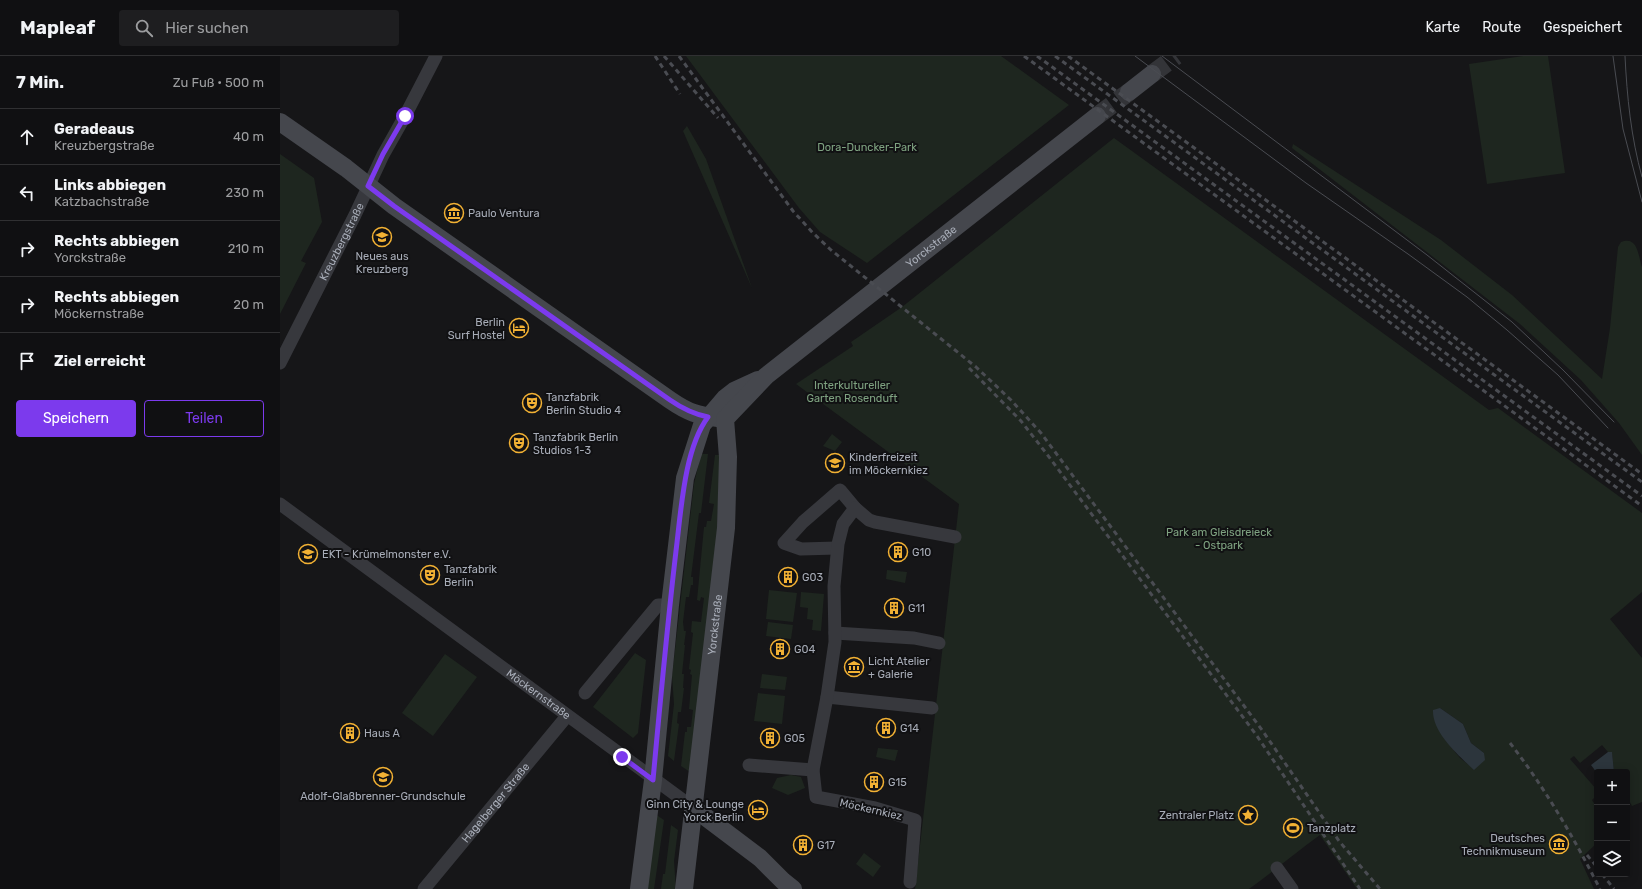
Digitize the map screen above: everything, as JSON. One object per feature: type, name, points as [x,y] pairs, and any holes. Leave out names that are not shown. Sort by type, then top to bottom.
[{"type":"main road","points":[[1129,92],[1152,74]]},
{"type":"main road","name":"Yorckstraße","points":[[639,889],[653,780],[670,605],[685,478],[702,425],[716,418],[766,376],[1097,116]]},
{"type":"main road","points":[[280,122],[346,168],[394,206],[686,411],[695,415],[716,418]]},
{"type":"main road","name":"Yorckstraße","points":[[684,889],[726,528],[728,457],[716,418]]},
{"type":"main road","name":"Möckernstraße","points":[[694,809],[760,858],[793,889]]},
{"type":"street","name":"Kreuzbergstraße","points":[[280,363],[383,154],[405,116],[436,56]]},
{"type":"street","points":[[837,548],[801,550],[784,542],[803,522],[840,490],[855,508],[869,520],[956,538]]},
{"type":"street","name":"Möckernstraße","points":[[280,504],[694,809]]},
{"type":"street","name":"Möckernkiez","points":[[855,508],[843,524],[837,548],[834,586],[835,642],[827,697],[813,770],[816,797],[875,808],[915,820],[910,882]]},
{"type":"street","points":[[585,693],[658,605],[670,605]]},
{"type":"street","points":[[835,633],[914,638],[939,643]]},
{"type":"street","points":[[827,697],[932,708]]},
{"type":"street","name":"Hagelberger Straße","points":[[424,889],[567,716]]},
{"type":"street","points":[[749,765],[813,770]]},
{"type":"street","points":[[1277,868],[1292,889]]},
{"type":"green space","name":"Dora-Duncker-Park","points":[[686,56],[1001,56],[1069,105],[867,263],[820,232],[799,208]]},
{"type":"green space","points":[[1523,56],[1548,56],[1565,173],[1487,184],[1469,64]]},
{"type":"green space","points":[[687,126],[706,159],[752,288],[683,131]]},
{"type":"green space","name":"Park am Gleisdreieck - Ostpark","points":[[1114,138],[1489,410],[1498,408],[1642,513],[1642,592],[1610,619],[1642,658],[1642,802],[1632,806],[1630,802],[1630,769],[1614,769],[1612,753],[1608,752],[1602,745],[1580,763],[1574,756],[1570,759],[1594,787],[1594,798],[1592,800],[1594,803],[1594,846],[1580,859],[1594,889],[1357,889],[1320,835],[1249,889],[915,889],[959,504],[796,384],[853,346],[851,342],[902,307]],"holes":[[[1440,708],[1463,724],[1471,743],[1484,753],[1474,769],[1460,758],[1446,741]]]},
{"type":"green space","points":[[1293,144],[1441,240],[1512,295],[1602,379],[1610,328],[1618,247],[1621,242],[1627,241],[1634,244],[1642,267],[1642,455],[1619,423],[1581,380],[1520,324],[1292,148]]},
{"type":"green space","points":[[280,154],[314,178],[322,222],[301,261],[306,263],[280,314]]},
{"type":"green space","points":[[832,434],[842,442],[835,451],[823,446]]},
{"type":"green space","points":[[701,454],[708,454],[691,577],[693,577],[693,585],[691,585],[689,597],[686,597],[683,622],[684,631],[686,631],[682,674],[684,674],[684,688],[681,712],[678,712],[677,723],[679,724],[674,761],[668,756],[674,704],[672,676],[694,484]]},
{"type":"green space","points":[[715,455],[720,455],[717,533],[690,772],[681,766],[685,732],[687,732],[687,727],[691,727],[693,710],[689,709],[692,675],[690,674],[691,670],[689,669],[693,633],[691,632],[692,621],[701,622],[704,598],[701,597],[700,601],[697,600],[704,527],[706,527],[707,521],[711,521],[714,504],[709,503]]},
{"type":"green space","points":[[887,570],[907,572],[905,583],[886,579]]},
{"type":"green space","points":[[769,590],[797,593],[793,622],[766,619]]},
{"type":"green space","points":[[801,592],[824,594],[821,631],[812,630],[813,620],[807,619],[808,608],[800,607]]},
{"type":"green space","points":[[768,622],[793,625],[791,639],[766,636]]},
{"type":"green space","points":[[635,653],[646,660],[638,733],[633,738],[593,707]]},
{"type":"green space","points":[[445,654],[477,677],[433,736],[402,713]]},
{"type":"green space","points":[[762,674],[787,677],[785,690],[760,688]]},
{"type":"green space","points":[[758,693],[785,696],[782,724],[754,721]]},
{"type":"green space","points":[[878,748],[898,750],[895,761],[876,757]]},
{"type":"green space","points":[[791,775],[801,777],[805,788],[788,795],[772,788],[777,778]]},
{"type":"green space","points":[[655,814],[664,820],[654,889],[647,889]]},
{"type":"green space","points":[[671,825],[678,830],[674,861],[676,889],[661,889],[663,874],[665,874]]},
{"type":"green space","points":[[864,853],[881,866],[873,877],[856,864]]},
{"type":"shaded area","points":[[1440,708],[1463,724],[1471,743],[1484,753],[1485,760],[1474,770],[1441,735],[1434,718],[1433,710]]},
{"type":"shaded area","points":[[1608,752],[1612,752],[1614,769],[1594,769],[1591,765]]},
{"type":"tunnel","points":[[1152,74],[1176,56]]},
{"type":"tunnel","points":[[1097,116],[1129,92]]},
{"type":"tram line","points":[[1135,56],[1306,183],[1467,297],[1558,375],[1608,428]]},
{"type":"tram line","points":[[1162,56],[1427,255],[1512,322],[1563,370],[1614,422]]},
{"type":"tram line","points":[[1613,56],[1623,129],[1642,202]]},
{"type":"tram line","points":[[1625,56],[1630,117],[1642,177]]},
{"type":"railway","points":[[655,56],[680,94]]},
{"type":"railway","points":[[664,56],[718,118]]},
{"type":"railway","points":[[679,56],[793,211],[813,233],[831,250],[976,367],[1011,400],[1041,433],[1262,730],[1339,841],[1380,889]]},
{"type":"railway","points":[[1024,56],[1642,506]]},
{"type":"railway","points":[[1037,56],[1642,496]]},
{"type":"railway","points":[[1055,56],[1642,482]]},
{"type":"railway","points":[[1068,56],[1642,474]]},
{"type":"railway","points":[[969,368],[1021,421],[1046,453],[1257,736],[1360,889]]},
{"type":"railway","points":[[1510,743],[1523,760],[1558,814],[1600,889]]},
{"type":"railway","points":[[1587,855],[1594,863]]},
{"type":"railway","points":[[1604,877],[1614,889]]},
{"type":"place","name":"Paulo Ventura","points":[[454,213]]},
{"type":"place","name":"Neues aus Kreuzberg","points":[[382,237]]},
{"type":"place","name":"Berlin Surf Hostel","points":[[519,328]]},
{"type":"place","name":"Tanzfabrik Berlin Studio 4","points":[[532,403]]},
{"type":"place","name":"Tanzfabrik Berlin Studios 1-3","points":[[519,443]]},
{"type":"place","name":"Kinderfreizeit im Möckernkiez","points":[[835,463]]},
{"type":"place","name":"G10","points":[[898,552]]},
{"type":"place","name":"EKT - Krümelmonster e.V.","points":[[308,554]]},
{"type":"place","name":"Tanzfabrik Berlin","points":[[430,575]]},
{"type":"place","name":"G03","points":[[788,577]]},
{"type":"place","name":"G11","points":[[894,608]]},
{"type":"place","name":"G04","points":[[780,649]]},
{"type":"place","name":"Licht Atelier + Galerie","points":[[854,667]]},
{"type":"place","name":"G14","points":[[886,728]]},
{"type":"place","name":"Haus A","points":[[350,733]]},
{"type":"place","name":"G05","points":[[770,738]]},
{"type":"place","name":"Adolf-Glaßbrenner-Grundschule","points":[[383,777]]},
{"type":"place","name":"G15","points":[[874,782]]},
{"type":"place","name":"Ginn City & Lounge Yorck Berlin","points":[[758,810]]},
{"type":"place","name":"Zentraler Platz","points":[[1248,815]]},
{"type":"place","name":"Tanzplatz","points":[[1293,828]]},
{"type":"place","name":"Deutsches Technikmuseum","points":[[1559,844]]},
{"type":"place","name":"G17","points":[[803,845]]},
{"type":"route","points":[[405,116],[383,154],[368,186],[394,206],[686,411],[695,415],[708,417],[702,425],[685,478],[670,605],[653,780],[622,757]]},
{"type":"park label","name":"Interkultureller Garten Rosenduft","points":[[852,391]]}]
